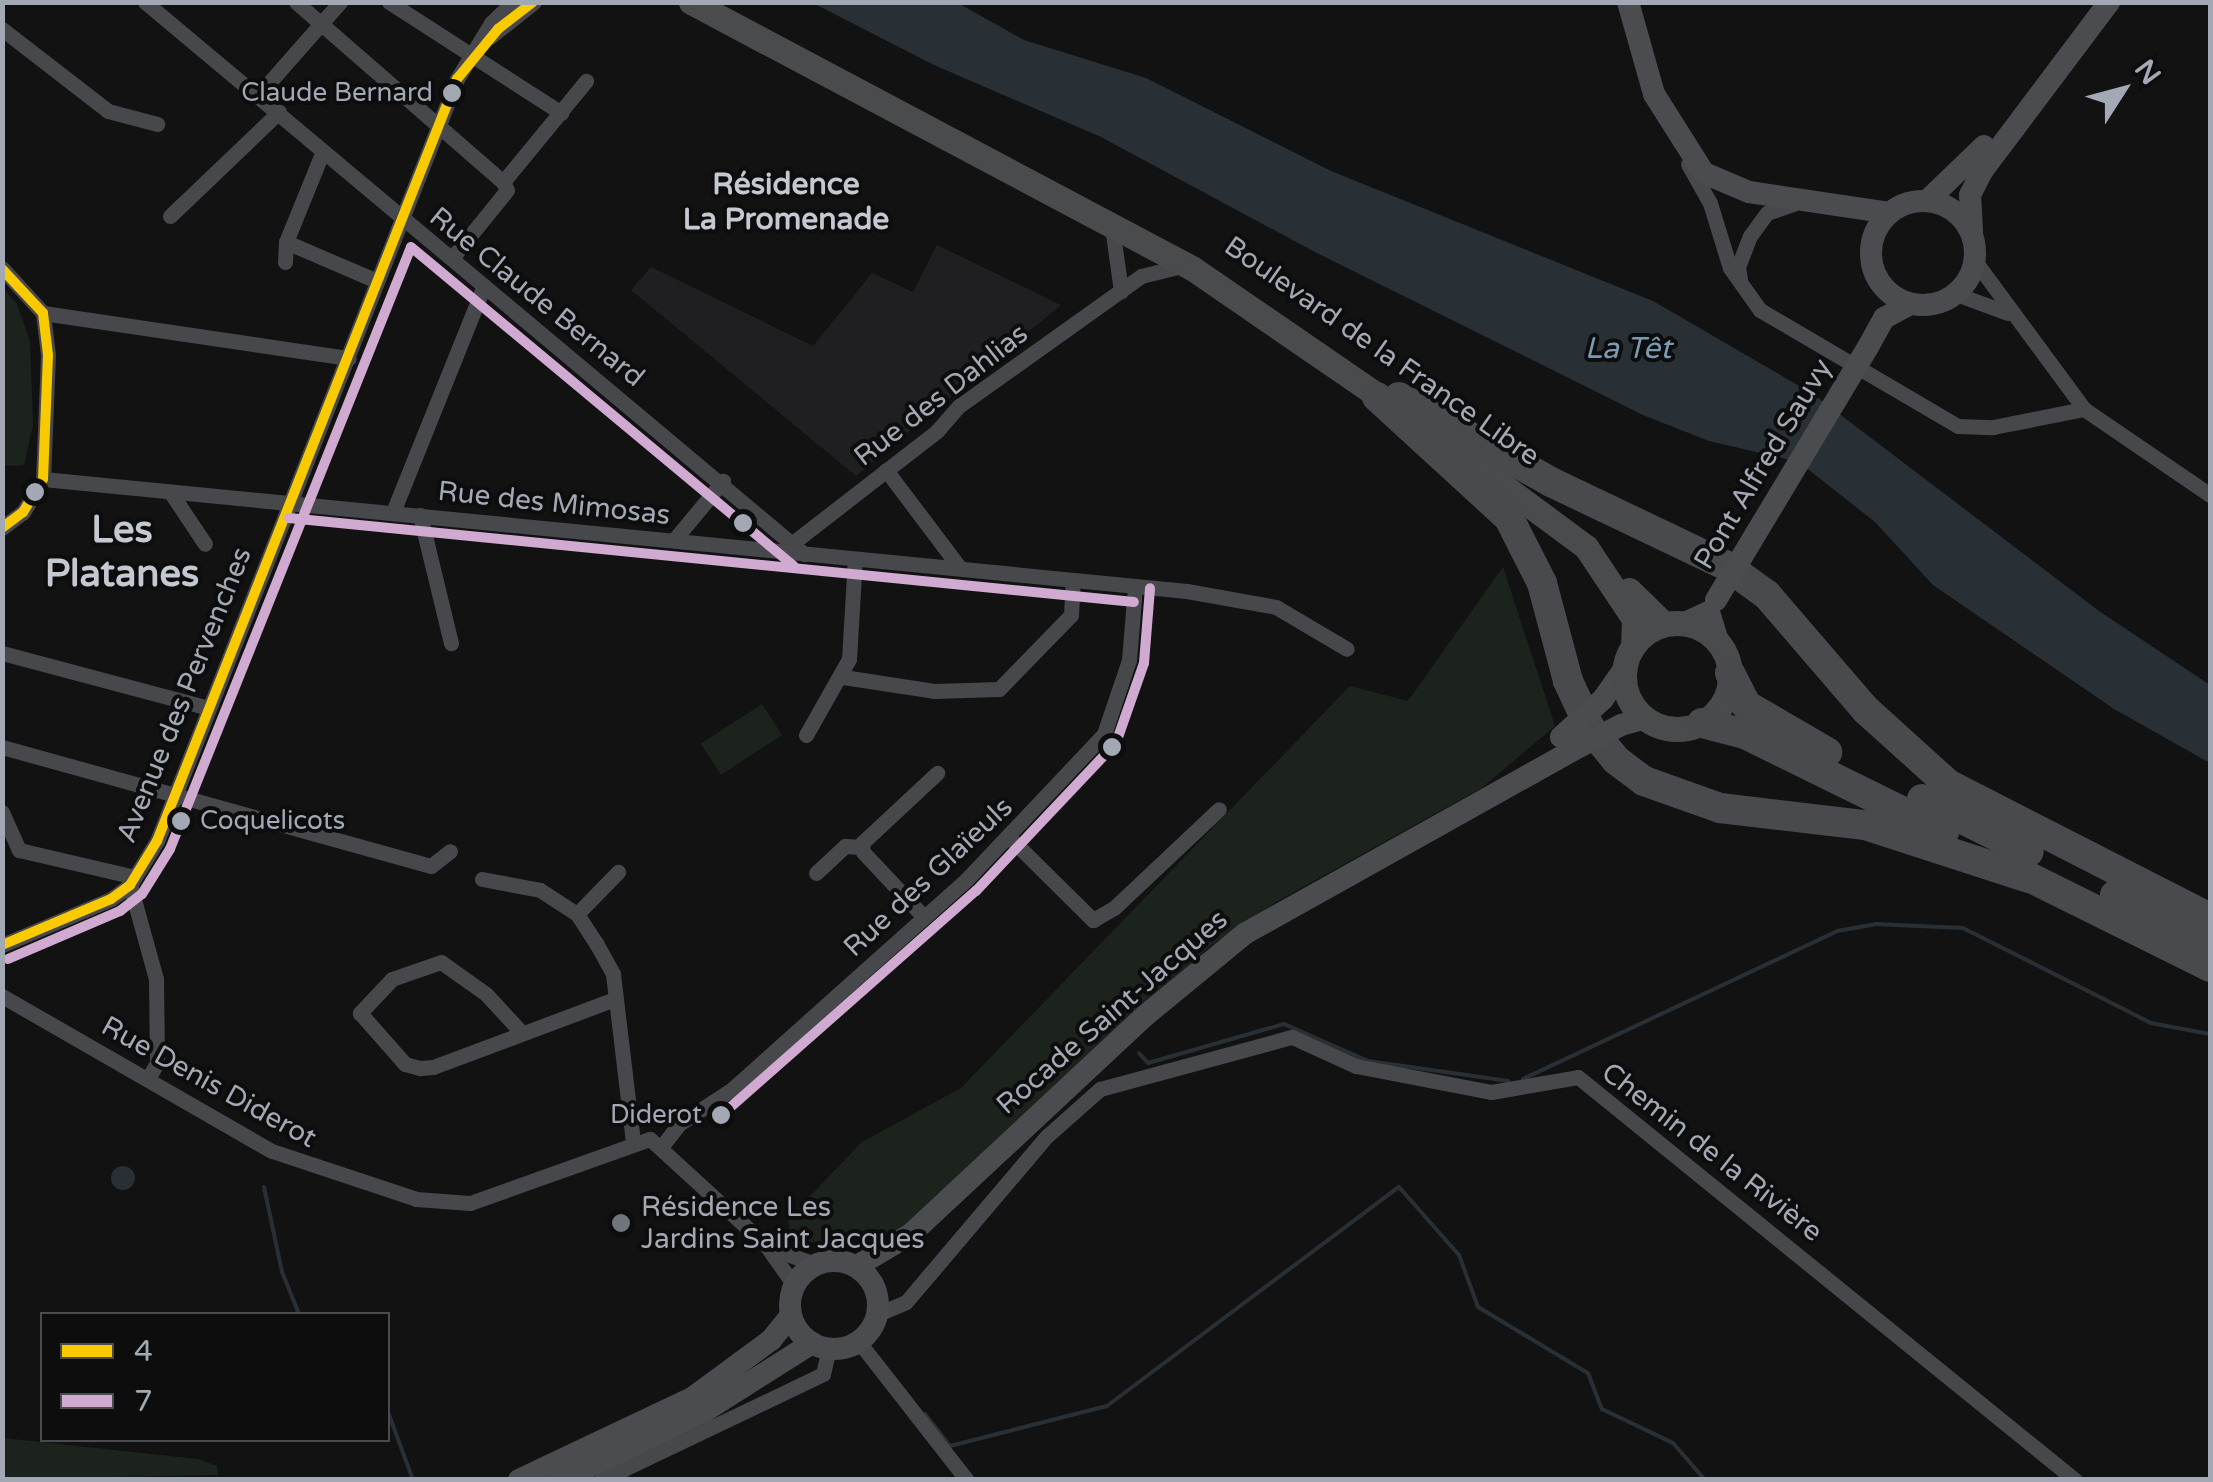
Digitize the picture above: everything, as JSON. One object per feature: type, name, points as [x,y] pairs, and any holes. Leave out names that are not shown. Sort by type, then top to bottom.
[{"type":"highway","points":[[1388,397],[1510,518],[1542,584],[1568,681],[1590,728],[1616,760],[1644,780],[1720,808],[1865,825],[2028,878]]},
{"type":"highway","points":[[1388,397],[1551,482],[1727,566],[1768,595],[1866,710],[1948,784],[2210,918]]},
{"type":"highway","points":[[1730,673],[1736,695],[1783,728],[2210,942]]},
{"type":"highway","points":[[1702,723],[1763,742],[2210,967]]},
{"type":"main road","name":"Boulevard de la France Libre","points":[[691,2],[1192,268],[1568,518],[1596,542],[1635,600],[1675,624]]},
{"type":"main road","points":[[1628,2],[1654,94],[1688,156],[1728,186],[1889,213],[1928,200],[1971,163],[2091,2]]},
{"type":"main road","points":[[1641,2],[1674,132]]},
{"type":"main road","points":[[1880,282],[1910,304],[1926,306],[1956,294],[1975,261],[1970,195],[1983,170],[2109,2]]},
{"type":"main road","name":"Boulevard de la France Libre","points":[[1027,177],[1185,253],[1388,397],[1586,547],[1634,620],[1629,656]]},
{"type":"main road","points":[[1816,200],[1855,222],[1871,246],[1884,318],[1910,304]]},
{"type":"main road","points":[[1928,200],[1955,211],[1972,235]]},
{"type":"main road","points":[[1871,246],[1889,213]]},
{"type":"main road","name":"Pont Alfred Sauvy","points":[[1713,606],[1884,318]]},
{"type":"main road","points":[[1713,606],[1718,642],[1730,673],[1724,702],[1702,723],[1673,729],[1633,722],[1570,742],[1629,656],[1675,624],[1713,606]]},
{"type":"main road","points":[[1675,624],[1718,642]]},
{"type":"main road","points":[[1629,656],[1628,696],[1633,722]]},
{"type":"main road","name":"Rocade Saint-Jacques","points":[[912,1234],[1216,955],[1570,742]]},
{"type":"main road","points":[[520,1480],[692,1398],[772,1340],[791,1315],[794,1285],[815,1264],[857,1266],[912,1234]]},
{"type":"main road","points":[[562,1480],[705,1411],[820,1346],[859,1342],[912,1234]]},
{"type":"main road","points":[[857,1266],[878,1305]]},
{"type":"main road","points":[[791,1315],[820,1346]]},
{"type":"street","name":"Rue Claude Bernard","points":[[145,2],[799,548]]},
{"type":"street","points":[[296,2],[503,182],[507,190],[452,258]]},
{"type":"street","points":[[259,94],[340,2]]},
{"type":"street","points":[[389,2],[470,58],[561,112]]},
{"type":"street","points":[[470,58],[514,2]]},
{"type":"street","points":[[470,58],[534,2]]},
{"type":"street","points":[[2,28],[108,111],[157,124]]},
{"type":"street","name":"Avenue des Pervenches","points":[[2,945],[93,910],[132,881],[174,795],[377,280],[405,222],[470,58]]},
{"type":"street","points":[[503,182],[586,81]]},
{"type":"street","points":[[170,216],[279,112]]},
{"type":"street","points":[[285,262],[286,242],[323,150]]},
{"type":"street","points":[[1688,156],[1744,292],[1760,310],[1958,426],[1993,426],[2084,409]]},
{"type":"street","points":[[1744,292],[1738,267],[1759,224],[1777,206],[1816,200]]},
{"type":"street","points":[[1111,224],[1121,254],[1120,291]]},
{"type":"street","points":[[286,242],[377,280]]},
{"type":"street","points":[[1975,261],[2084,409],[2210,495]]},
{"type":"street","points":[[2,268],[43,313],[48,354],[43,479],[23,512],[2,525]]},
{"type":"street","name":"Rue des Dahlias","points":[[799,548],[959,406],[1120,291],[1154,270],[1192,268]]},
{"type":"street","points":[[392,512],[484,286]]},
{"type":"street","points":[[1956,294],[2018,318]]},
{"type":"street","points":[[43,313],[349,358]]},
{"type":"street","points":[[2,525],[41,461]]},
{"type":"street","points":[[886,470],[959,568]]},
{"type":"street","name":"Rue des Mimosas","points":[[43,479],[674,540],[799,548],[855,559],[1135,587],[1276,607],[1346,650]]},
{"type":"street","points":[[674,540],[723,482]]},
{"type":"street","points":[[171,493],[205,544]]},
{"type":"street","points":[[420,515],[451,643]]},
{"type":"street","points":[[806,735],[843,677],[855,559]]},
{"type":"street","points":[[843,677],[934,690],[999,689],[1072,615],[1073,582]]},
{"type":"street","name":"Rue des Glaïeuls","points":[[662,1146],[679,1124],[730,1090],[1010,838],[1104,734],[1129,660],[1135,587]]},
{"type":"street","points":[[2,653],[208,708]]},
{"type":"street","points":[[2,747],[430,866],[450,851]]},
{"type":"street","points":[[862,847],[937,774]]},
{"type":"street","points":[[1010,838],[1093,920],[1114,908],[1219,809]]},
{"type":"street","points":[[2,812],[19,850],[132,881],[156,979],[157,1064],[150,1077]]},
{"type":"street","points":[[816,873],[846,846],[862,847],[924,917]]},
{"type":"street","points":[[577,914],[618,872]]},
{"type":"street","points":[[482,879],[540,890],[577,914],[613,974],[634,1142]]},
{"type":"street","points":[[522,1033],[486,994],[440,962],[392,979],[360,1013],[405,1064],[420,1068],[522,1033],[616,999]]},
{"type":"street","name":"Rue Denis Diderot","points":[[3,999],[305,1165],[416,1199],[470,1203],[634,1142],[650,1139],[662,1146]]},
{"type":"street","name":"Chemin de la Rivière","points":[[878,1305],[906,1302],[1047,1136],[1100,1089],[1292,1037],[1356,1066],[1491,1092],[1578,1078],[1720,1186],[2075,1480]]},
{"type":"street","points":[[662,1146],[766,1244],[785,1258],[815,1264]]},
{"type":"street","points":[[766,1244],[794,1285]]},
{"type":"street","points":[[859,1342],[967,1480]]},
{"type":"street","points":[[601,1480],[823,1374],[820,1346]]},
{"type":"shaded area","points":[[937,245],[1061,305],[856,476],[631,290],[651,267],[813,346],[872,273],[913,292]]},
{"type":"shaded area","points":[[3,289],[16,302],[30,341],[33,425],[24,465],[17,466],[3,465]]},
{"type":"shaded area","points":[[1503,567],[1555,726],[1483,787],[1276,902],[1209,947],[892,1240],[876,1247],[855,1238],[792,1244],[788,1219],[862,1142],[961,1088],[1350,686],[1408,701]]},
{"type":"shaded area","points":[[762,704],[782,735],[721,775],[701,744]]},
{"type":"shaded area","points":[[3,1438],[198,1459],[217,1466],[218,1475],[3,1479]]},
{"type":"water","name":"La Têt","points":[[813,3],[958,3],[1024,40],[1146,78],[1331,171],[1653,301],[1813,394],[2099,611],[2210,685],[2210,763],[2114,709],[1933,585],[1875,522],[1799,462],[1709,441],[1643,415],[1315,252],[1101,137],[934,65]]},
{"type":"water","points":[[123,1166],[135,1178],[123,1190],[111,1178]]},
{"type":"waterway","points":[[1523,1079],[1837,931],[1875,924],[1963,928],[2151,1023],[2210,1034]]},
{"type":"waterway","points":[[1139,1053],[1148,1063],[1284,1024],[1368,1061],[1509,1081]]},
{"type":"waterway","points":[[264,1187],[282,1272],[298,1312]]},
{"type":"waterway","points":[[925,1414],[950,1446],[1107,1406],[1399,1187],[1459,1255],[1478,1307],[1588,1373],[1602,1409],[1673,1443],[1705,1480]]},
{"type":"waterway","points":[[390,1417],[413,1480]]},
{"type":"waterway","points":[[622,1476],[633,1480]]},
{"type":"transit line","name":"4","points":[[2,945],[111,899],[130,885],[157,841],[457,79],[498,29],[533,2]]},
{"type":"transit line","name":"7","points":[[8,959],[120,911],[142,894],[170,849],[411,247],[794,566]]},
{"type":"transit line","name":"4","points":[[2,269],[43,313],[48,355],[43,479],[23,512],[2,528]]},
{"type":"transit line","name":"7","points":[[289,518],[1134,602]]},
{"type":"transit line","name":"7","points":[[717,1119],[976,891],[1116,743],[1144,663],[1150,588]]},
{"type":"place","name":"Claude Bernard","points":[[452,93]]},
{"type":"place","name":"Coquelicots","points":[[181,821]]},
{"type":"place","name":"Diderot","points":[[721,1115]]},
{"type":"place","name":"Résidence Les Jardins Saint Jacques","points":[[621,1223]]},
{"type":"district","name":"Résidence La Promenade","points":[[786,202]]},
{"type":"district","name":"Les Platanes","points":[[122,553]]}]
